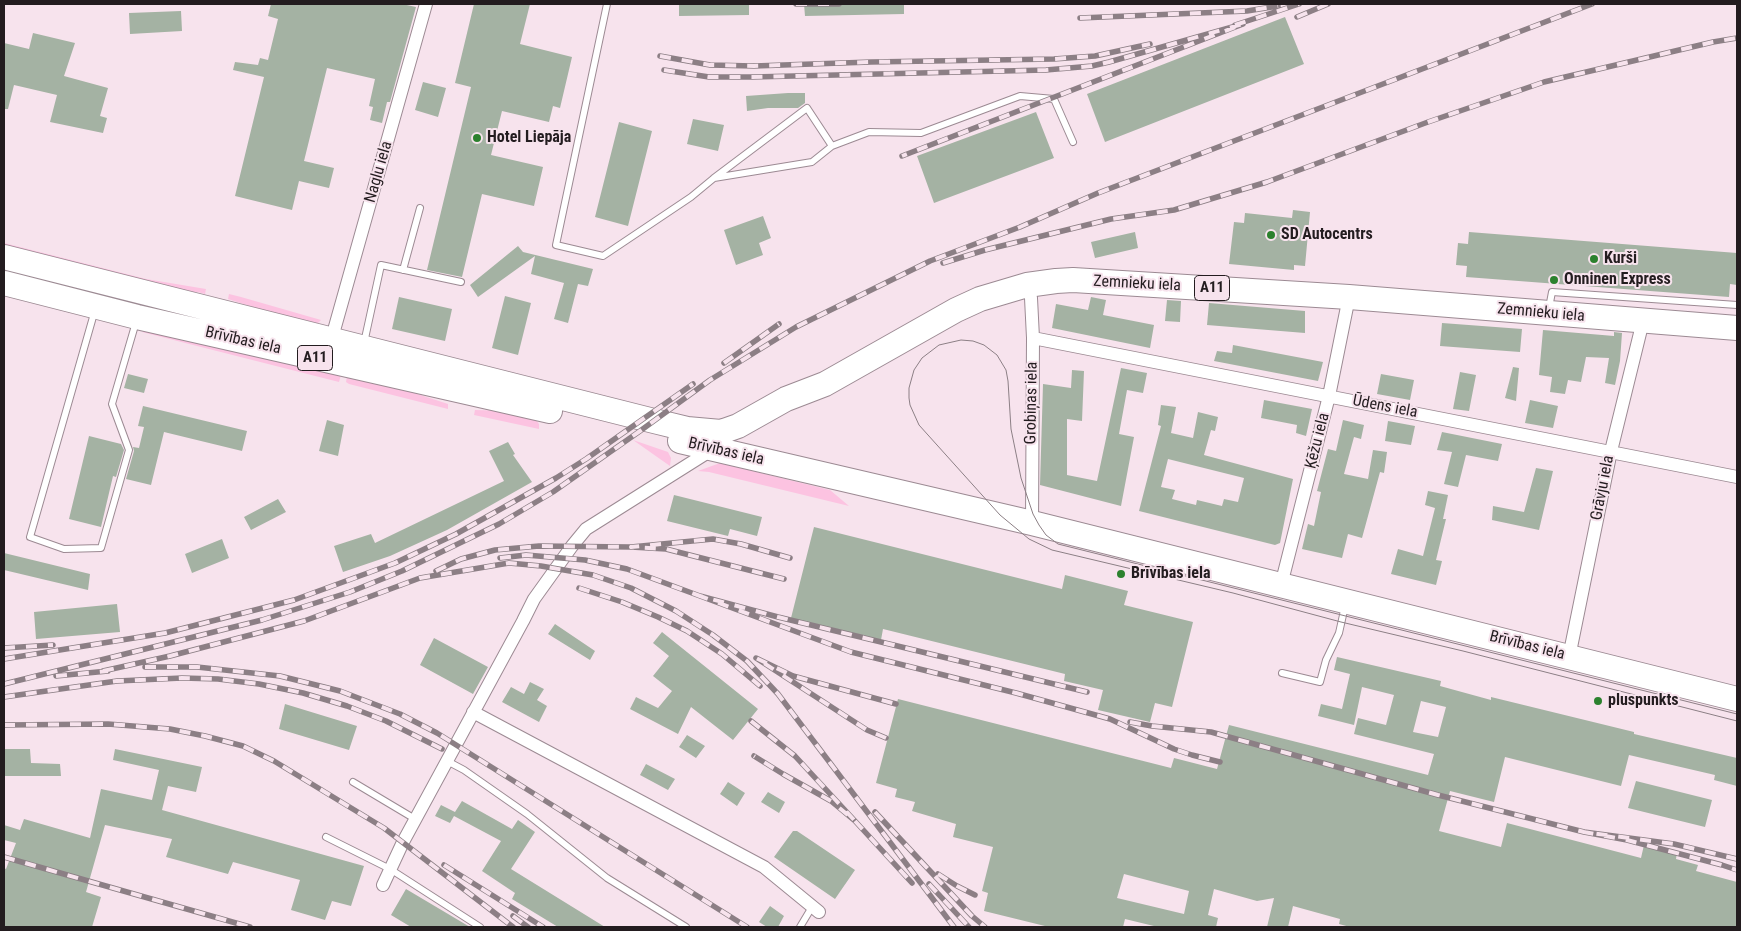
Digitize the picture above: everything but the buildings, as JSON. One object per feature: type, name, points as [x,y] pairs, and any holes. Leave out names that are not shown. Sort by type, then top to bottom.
[{"type":"highway","name":"Brīvības iela","points":[[4,257],[362,349],[687,429],[717,441]]},
{"type":"highway","name":"Zemnieku iela","points":[[717,441],[756,432],[809,399],[825,384],[956,310],[980,299],[1027,285],[1073,280],[1350,297],[1737,328]]},
{"type":"highway","name":"Brīvības iela","points":[[4,283],[137,316],[717,441],[1346,602],[1736,695]]},
{"type":"street","name":"Naglu iela","points":[[332,341],[426,4]]},
{"type":"street","name":"Grobiņas iela","points":[[1027,285],[1031,298],[1033,338],[1032,523]]},
{"type":"street","name":"Ķēžu iela","points":[[1281,585],[1329,396],[1350,297]]},
{"type":"street","name":"Grāvju iela","points":[[1569,656],[1611,451],[1643,321]]},
{"type":"street","name":"Ūdens iela","points":[[1033,338],[1737,477]]},
{"type":"street","points":[[383,885],[416,819],[534,599],[586,530],[717,441]]},
{"type":"street","points":[[473,712],[764,867],[816,910]]},
{"type":"lane","points":[[607,4],[556,245],[603,256],[691,197],[807,108],[832,146]]},
{"type":"lane","points":[[714,178],[812,162],[832,146],[869,132],[921,134],[1020,96],[1054,99],[1073,142]]},
{"type":"lane","points":[[403,270],[420,208]]},
{"type":"lane","points":[[362,349],[381,265],[461,282]]},
{"type":"lane","points":[[1548,313],[1552,292],[1737,304]]},
{"type":"lane","points":[[96,306],[30,538],[64,549],[101,548],[129,450],[112,404],[137,316]]},
{"type":"lane","points":[[1282,673],[1320,682],[1326,660],[1339,633],[1346,602]]},
{"type":"lane","points":[[447,761],[464,770],[527,814],[607,878],[686,927]]},
{"type":"lane","points":[[353,782],[416,819]]},
{"type":"lane","points":[[326,837],[390,869],[480,927]]},
{"type":"lane","points":[[800,927],[816,910]]},
{"type":"shaded area","points":[[4,243],[146,279],[206,289],[205,294],[198,292],[175,292],[4,250]]},
{"type":"shaded area","points":[[229,294],[321,320],[314,327],[228,299]]},
{"type":"shaded area","points":[[146,329],[341,375],[339,382],[142,332]]},
{"type":"shaded area","points":[[347,376],[396,387],[448,404],[448,409],[349,384],[346,382]]},
{"type":"shaded area","points":[[475,410],[510,411],[534,417],[539,424],[539,429],[474,415]]},
{"type":"shaded area","points":[[633,440],[668,452],[671,458],[670,466]]},
{"type":"shaded area","points":[[720,463],[830,490],[849,506],[709,472],[698,471]]},
{"type":"tram line","points":[[1737,714],[1058,544],[1046,535],[1039,525],[1033,514],[1021,478],[1011,429],[1006,370],[997,355],[984,345],[973,341],[961,340],[939,345],[922,358],[914,370],[909,388],[909,398],[919,425],[1000,515],[1029,539],[1052,550],[1233,593],[1341,622],[1737,721]]},
{"type":"railway","points":[[796,4],[839,4]]},
{"type":"railway","points":[[1235,25],[1299,4]]},
{"type":"railway","points":[[1297,17],[1328,4]]},
{"type":"railway","points":[[4,684],[262,620],[350,592],[402,571],[499,524],[553,492],[710,380],[796,327],[930,261],[1020,227],[1098,193],[1592,4]]},
{"type":"railway","points":[[1080,18],[1247,11],[1278,6]]},
{"type":"railway","points":[[664,70],[709,77],[1046,70],[1092,66],[1243,24],[902,156]]},
{"type":"railway","points":[[943,263],[985,250],[1111,219],[1174,210],[1267,182],[1428,122],[1544,82],[1737,38]]},
{"type":"railway","points":[[660,56],[710,65],[754,66],[1054,59],[1095,56],[1150,44]]},
{"type":"railway","points":[[724,363],[779,324]]},
{"type":"railway","points":[[4,659],[165,633],[294,600],[395,563],[456,534],[556,478],[693,384]]},
{"type":"railway","points":[[784,579],[666,549],[631,547],[713,539],[741,544],[790,558]]},
{"type":"railway","points":[[436,571],[461,559],[495,550],[539,546],[631,547]]},
{"type":"railway","points":[[500,558],[526,555],[585,560],[627,569],[700,596]]},
{"type":"railway","points":[[103,671],[170,656],[304,621],[420,578],[509,563],[541,566],[593,575],[631,588],[676,611],[713,635],[747,661],[778,694],[954,927]]},
{"type":"railway","points":[[579,588],[622,602],[687,631],[722,654],[760,686]]},
{"type":"railway","points":[[1087,692],[778,617],[700,596],[851,652],[1016,693],[1110,719],[1174,749],[1220,762]]},
{"type":"railway","points":[[4,648],[53,645]]},
{"type":"railway","points":[[886,738],[867,730],[756,658],[793,676],[896,704]]},
{"type":"railway","points":[[145,667],[197,667],[280,676],[340,691],[400,714],[437,733],[747,927]]},
{"type":"railway","points":[[56,676],[108,671]]},
{"type":"railway","points":[[4,697],[117,681],[182,678],[218,679],[259,684],[303,693],[347,706],[386,721],[442,749]]},
{"type":"railway","points":[[751,721],[795,756],[855,821],[831,801],[754,756]]},
{"type":"railway","points":[[1130,722],[1211,732],[1438,795],[1584,832]]},
{"type":"railway","points":[[4,725],[108,724],[170,729],[243,746],[274,761],[384,828],[513,927]]},
{"type":"railway","points":[[875,812],[972,916],[985,927]]},
{"type":"railway","points":[[855,821],[912,883]]},
{"type":"railway","points":[[1737,859],[1674,844],[1584,832],[1627,840],[1737,870]]},
{"type":"railway","points":[[4,857],[250,927]]},
{"type":"railway","points":[[444,865],[543,927]]},
{"type":"railway","points":[[938,874],[975,895]]},
{"type":"railway","points":[[929,884],[969,927]]},
{"type":"railway","points":[[513,916],[528,927]]},
{"type":"place","name":"Hotel Liepāja","points":[[477,138]]},
{"type":"place","name":"SD Autocentrs","points":[[1271,235]]},
{"type":"place","name":"Kurši","points":[[1594,259]]},
{"type":"place","name":"Onninen Express","points":[[1554,280]]},
{"type":"place","name":"Brīvības iela","points":[[1121,574]]},
{"type":"place","name":"pluspunkts","points":[[1598,701]]}]
